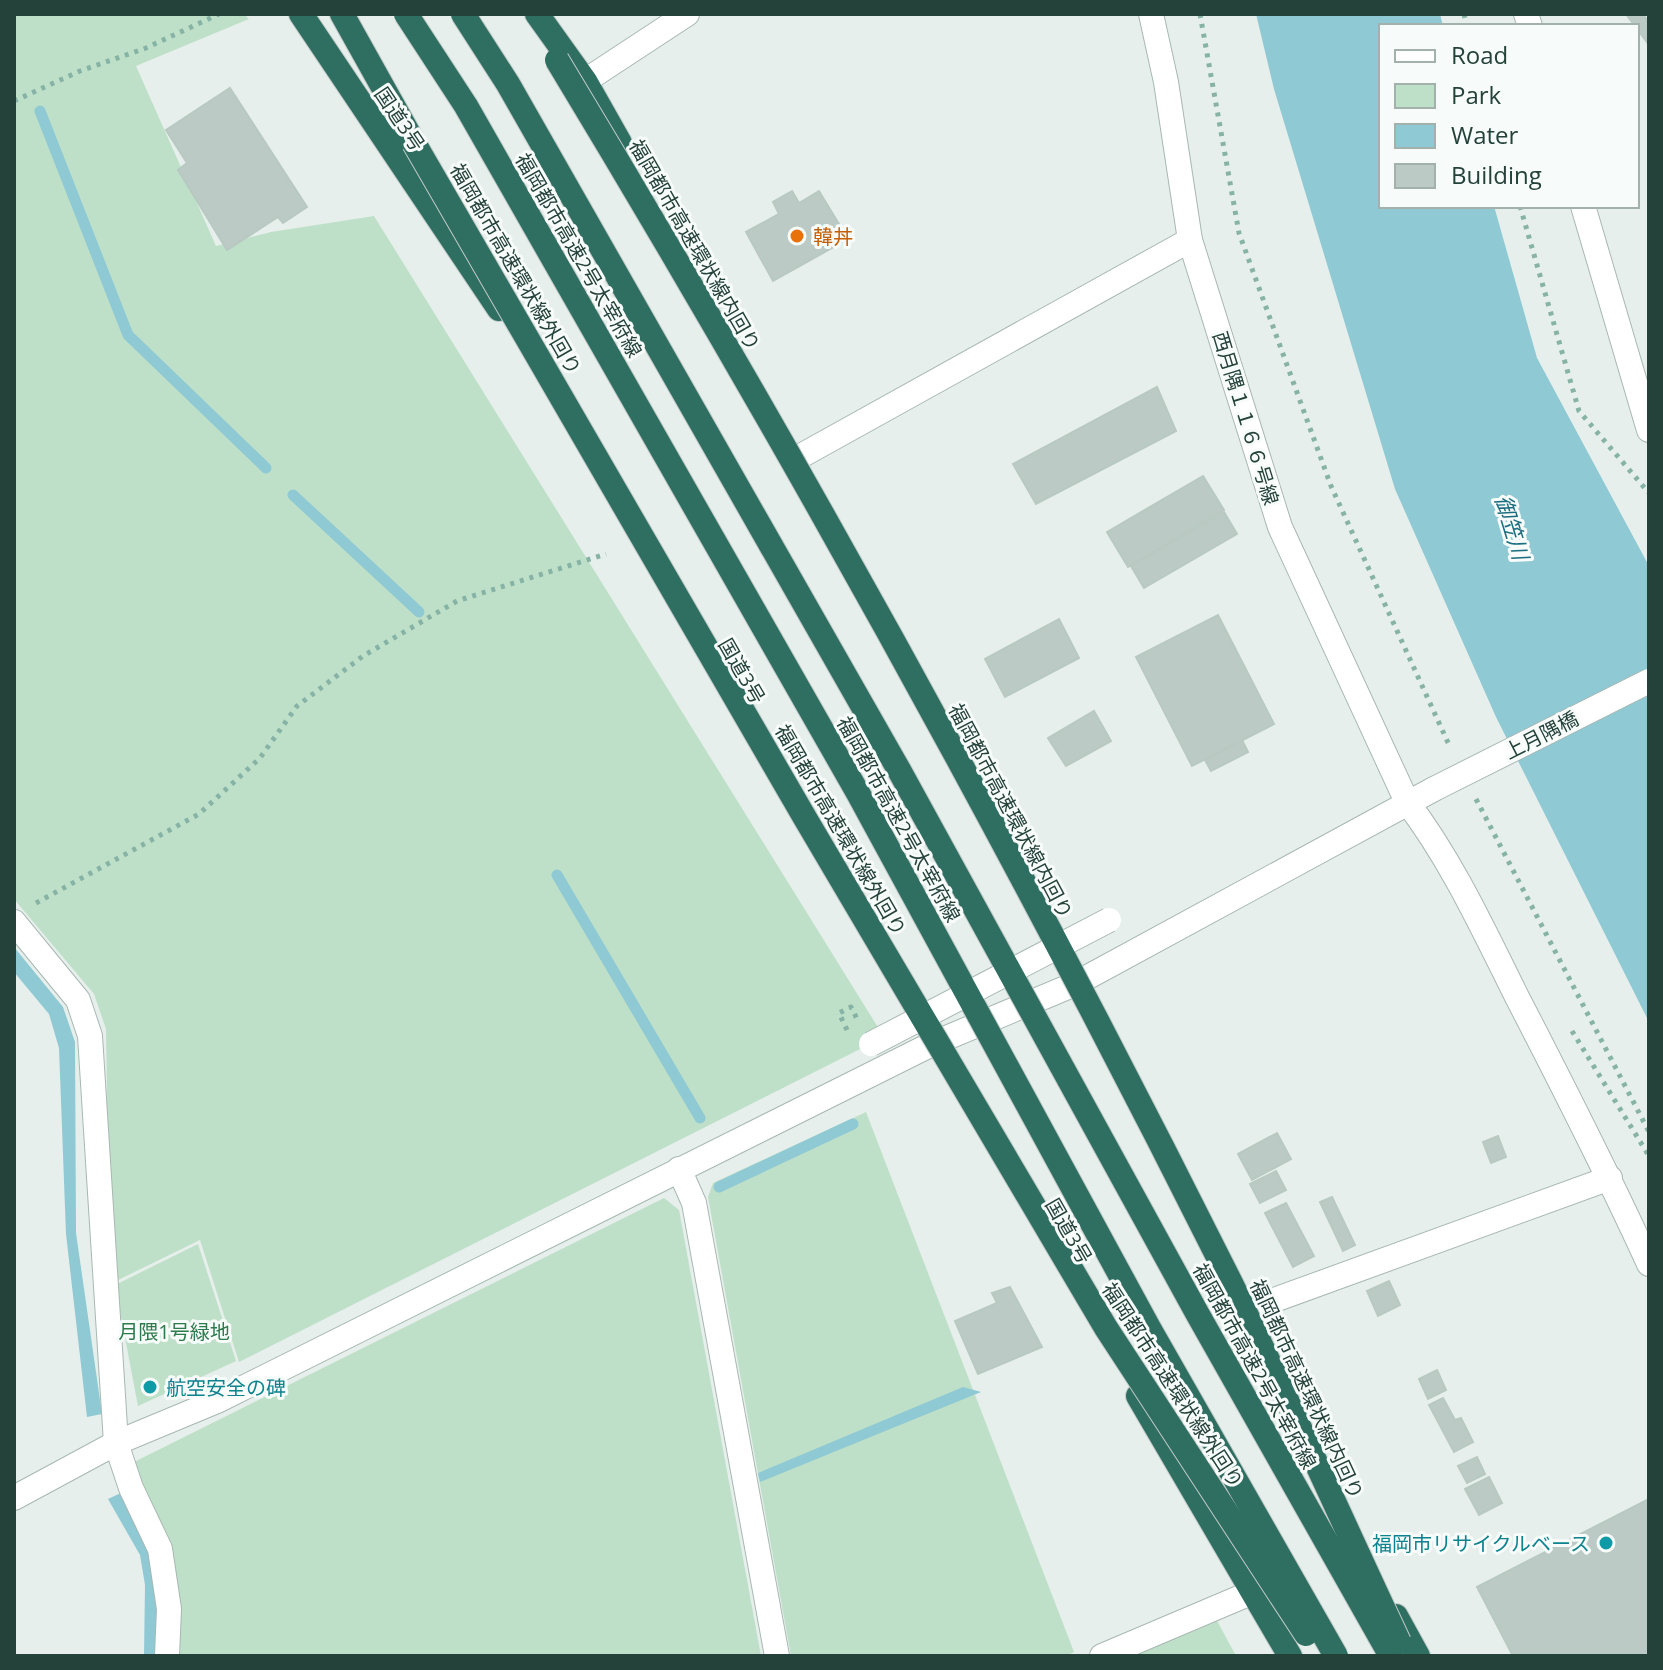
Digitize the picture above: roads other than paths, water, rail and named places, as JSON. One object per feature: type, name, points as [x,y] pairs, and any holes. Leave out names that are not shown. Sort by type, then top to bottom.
[{"type":"highway","name":"国道3号","points":[[301,14],[534,361],[1290,1656]]},
{"type":"highway","name":"福岡都市高速環状線外回り","points":[[342,14],[805,818],[1106,1328],[1320,1656]]},
{"type":"highway","name":"福岡都市高速2号太宰府線","points":[[406,14],[466,106],[858,793],[1149,1328],[1336,1656]]},
{"type":"highway","name":"福岡都市高速2号太宰府線","points":[[463,14],[508,84],[891,757],[1197,1313],[1391,1656]]},
{"type":"highway","name":"福岡都市高速環状線内回り","points":[[528,14],[699,294],[952,747],[1235,1292],[1406,1656]]},
{"type":"highway","points":[[537,14],[585,81],[799,457],[1244,1311],[1418,1656]]},
{"type":"street","points":[[585,81],[687,14]]},
{"type":"street","name":"西月隅１１６６号線","points":[[1151,14],[1166,82],[1190,240],[1280,527],[1407,802],[1430,832],[1610,1178],[1649,1264]]},
{"type":"street","points":[[1164,14],[1166,82]]},
{"type":"street","points":[[1584,208],[1649,430]]},
{"type":"street","points":[[799,457],[1190,240]]},
{"type":"street","name":"上月隅橋","points":[[14,1498],[116,1443],[230,1394],[932,1044],[1075,984],[1407,802],[1649,681]]},
{"type":"street","points":[[21,915],[78,1000],[90,1036],[116,1443],[131,1488],[160,1549],[169,1609],[167,1656]]},
{"type":"street","points":[[871,1044],[1109,920]]},
{"type":"street","points":[[679,1169],[694,1203],[777,1656]]},
{"type":"street","points":[[1244,1311],[1610,1178]]},
{"type":"street","points":[[1102,1656],[1253,1592]]},
{"type":"water","name":"御笠川","points":[[1256,14],[1440,14],[1442,24],[1379,24],[1379,208],[1495,208],[1537,358],[1649,566],[1649,1022],[1496,717],[1395,489],[1274,89]]},
{"type":"water","points":[[14,947],[63,1007],[75,1042],[76,1233],[102,1414],[87,1417],[66,1234],[59,1048],[49,1014],[14,972]]},
{"type":"water","points":[[963,1387],[981,1392],[760,1482],[758,1473]]},
{"type":"water","points":[[125,1491],[152,1552],[159,1581],[159,1656],[144,1656],[145,1585],[140,1555],[108,1499]]},
{"type":"waterway","points":[[40,111],[128,335],[266,468]]},
{"type":"waterway","points":[[293,495],[419,612]]},
{"type":"waterway","points":[[557,875],[700,1118]]},
{"type":"waterway","points":[[719,1187],[853,1124]]},
{"type":"place","name":"韓丼","points":[[797,236]]},
{"type":"place","name":"航空安全の碑","points":[[150,1387]]},
{"type":"place","name":"福岡市リサイクルベース","points":[[1606,1543]]},
{"type":"park label","name":"月隈1号緑地","points":[[174,1331]]}]
